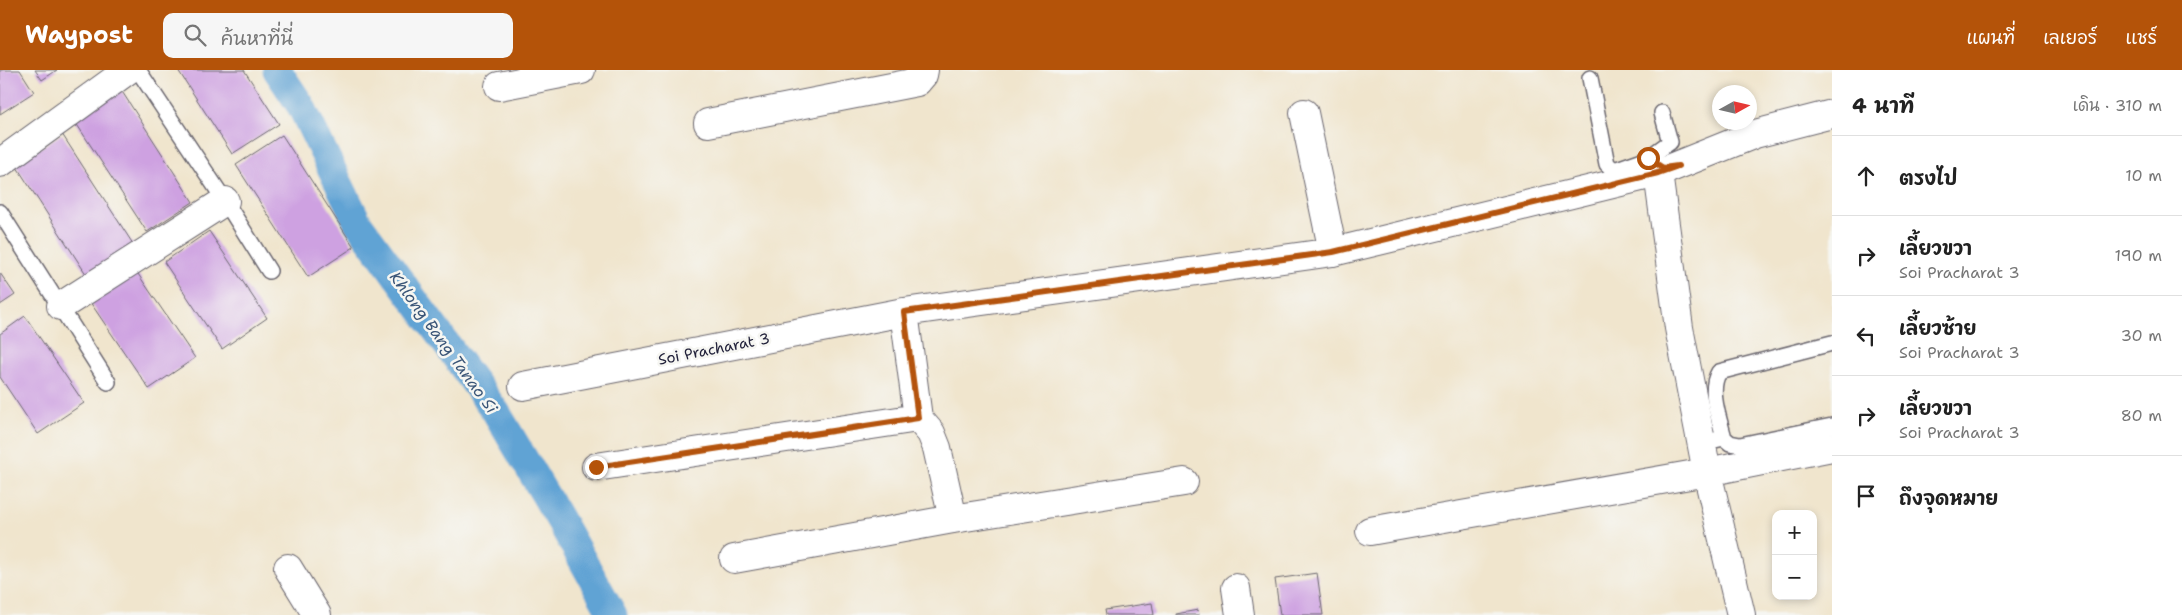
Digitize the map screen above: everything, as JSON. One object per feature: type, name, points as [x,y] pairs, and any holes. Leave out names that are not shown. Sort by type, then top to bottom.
[{"type":"street","points":[[0,163],[128,70]]},
{"type":"street","points":[[499,86],[581,70]]},
{"type":"street","points":[[708,123],[917,82],[923,76],[924,70]]},
{"type":"street","points":[[1304,112],[1333,252]]},
{"type":"street","name":"Soi Pracharat 3","points":[[523,386],[904,312],[1333,252],[1661,166],[1755,134],[1832,114]]},
{"type":"street","points":[[1661,166],[1679,328],[1712,441],[1707,472],[1742,615]]},
{"type":"street","points":[[61,306],[225,201]]},
{"type":"street","points":[[904,312],[918,418],[931,433],[937,448],[953,519]]},
{"type":"street","points":[[596,467],[918,418]]},
{"type":"street","points":[[1370,531],[1707,472],[1832,447]]},
{"type":"street","points":[[734,559],[953,519],[1184,482]]},
{"type":"street","points":[[288,568],[317,615]]},
{"type":"street","points":[[1236,588],[1240,615]]},
{"type":"lane","points":[[138,70],[269,271]]},
{"type":"lane","points":[[1590,78],[1607,164],[1614,170],[1661,166],[1670,142],[1662,112]]},
{"type":"lane","points":[[0,212],[108,382]]},
{"type":"lane","points":[[1832,343],[1719,372],[1715,379],[1712,441],[1740,445],[1832,426]]},
{"type":"building","points":[[0,70],[20,70],[34,92],[0,114]]},
{"type":"building","points":[[35,70],[57,70],[42,80]]},
{"type":"building","points":[[178,70],[244,70],[279,124],[232,154]]},
{"type":"building","points":[[121,90],[193,202],[147,232],[74,120]]},
{"type":"building","points":[[62,134],[135,247],[88,277],[15,164]]},
{"type":"building","points":[[282,135],[354,247],[308,277],[236,165]]},
{"type":"building","points":[[209,231],[267,318],[222,349],[164,262]]},
{"type":"building","points":[[136,271],[195,358],[149,389],[90,302]]},
{"type":"building","points":[[0,273],[15,295],[0,305]]},
{"type":"building","points":[[25,316],[84,403],[38,434],[0,377],[0,334]]},
{"type":"building","points":[[1317,573],[1323,615],[1280,615],[1275,579]]},
{"type":"building","points":[[1152,603],[1154,615],[1106,615],[1105,610]]},
{"type":"building","points":[[1198,610],[1199,615],[1176,615],[1176,614]]},
{"type":"waterway","name":"Khlong Bang Tanao Si","points":[[277,70],[301,106],[358,223],[496,412],[560,520],[613,615]]},
{"type":"route","points":[[596,467],[918,418],[904,312],[1333,252],[1658,173],[1678,166],[1663,168],[1648,158]]}]
